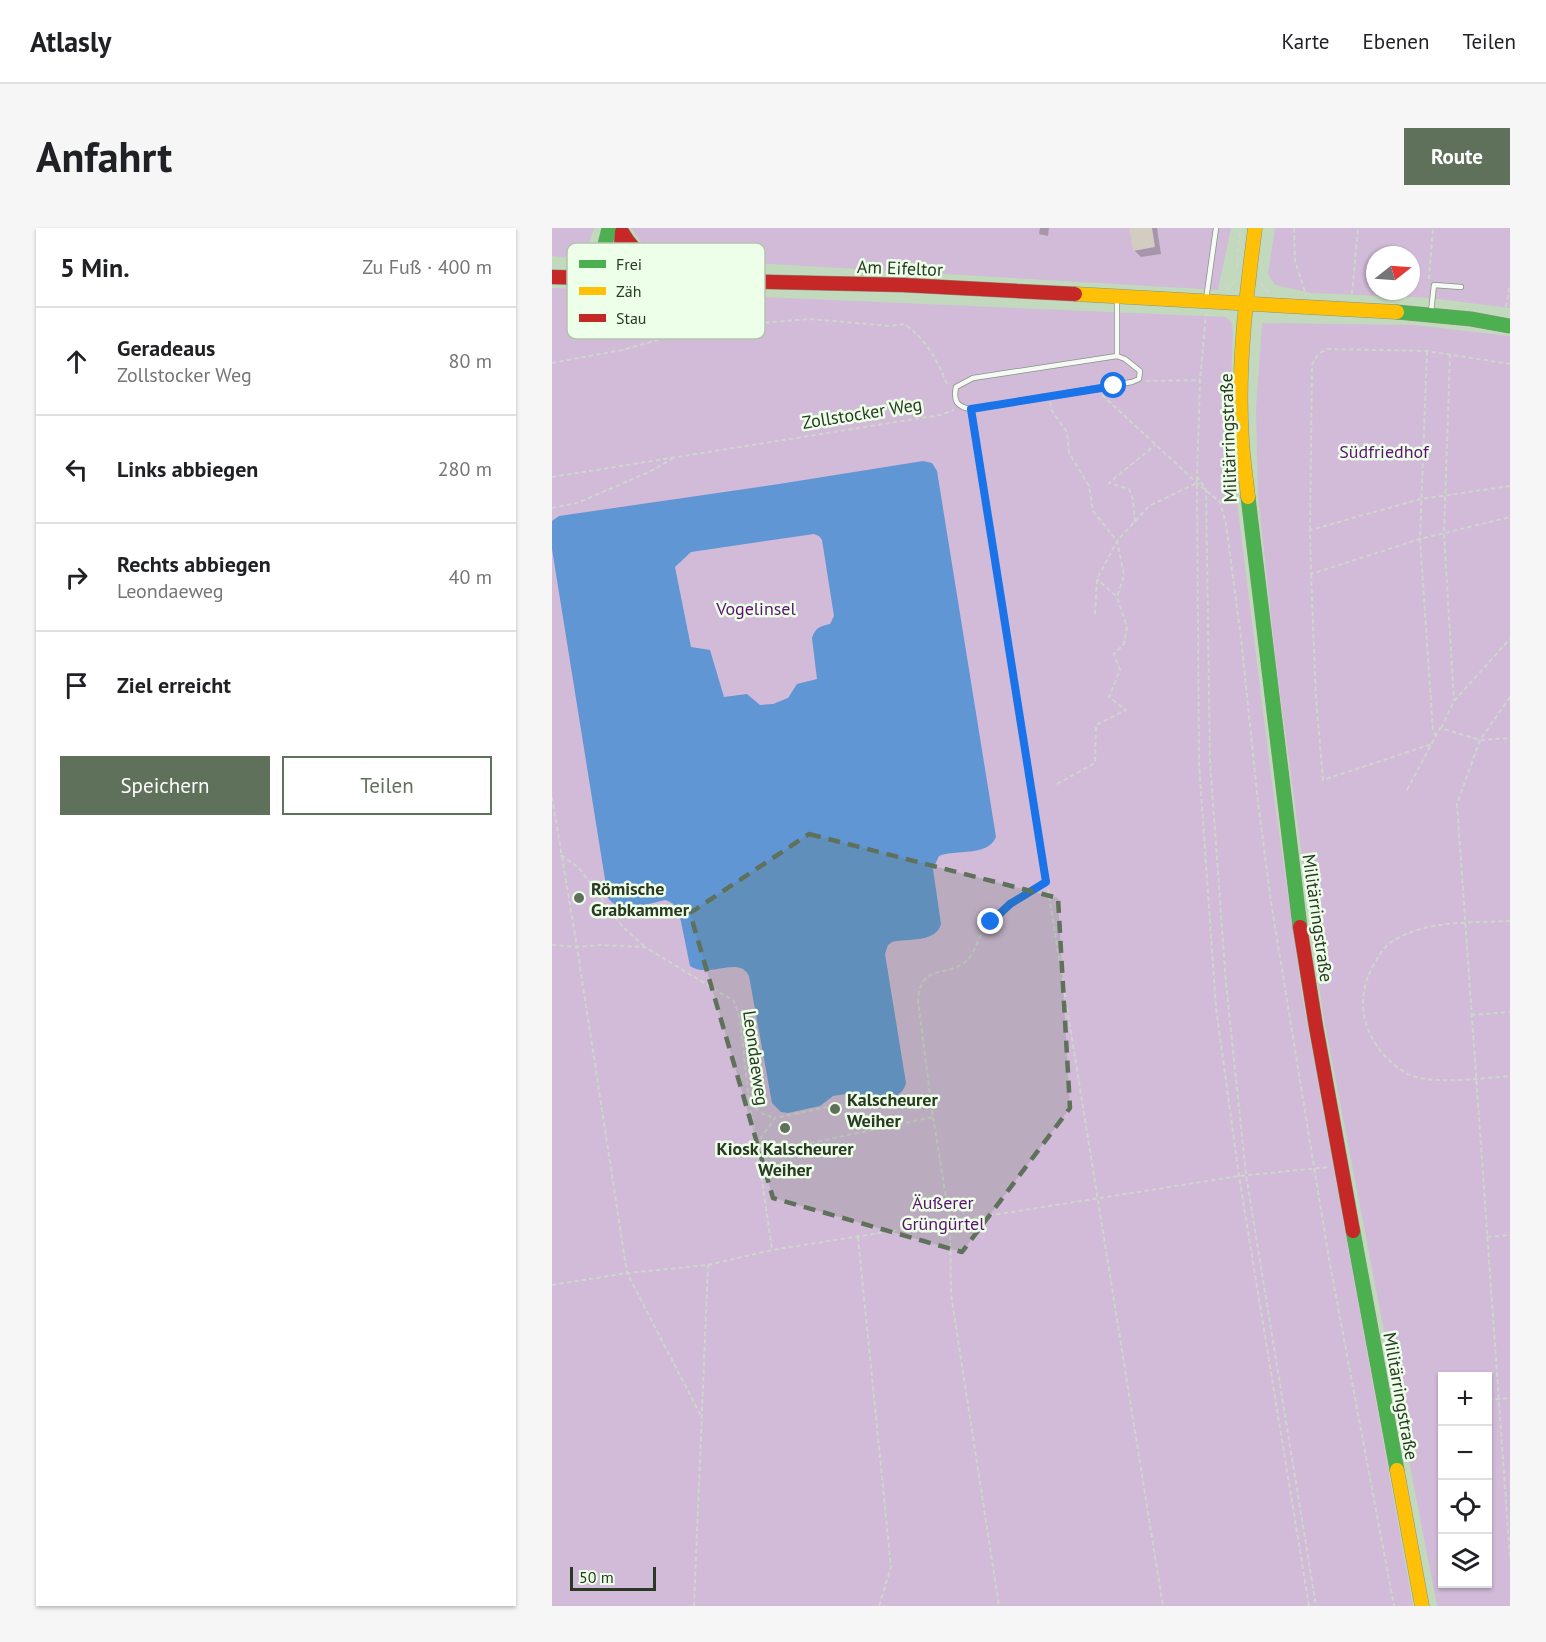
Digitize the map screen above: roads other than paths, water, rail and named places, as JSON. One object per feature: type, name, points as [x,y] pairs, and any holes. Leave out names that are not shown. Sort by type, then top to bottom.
[{"type":"main road","name":"Militärringstraße","points":[[1255,228],[1243,275],[1245,303],[1242,429],[1247,493],[1299,918],[1340,1166],[1422,1606]]},
{"type":"main road","points":[[612,243],[618,229]]},
{"type":"main road","points":[[618,229],[627,243]]},
{"type":"main road","name":"Am Eifeltor","points":[[552,277],[567,277]]},
{"type":"main road","name":"Am Eifeltor","points":[[765,281],[903,285],[1118,297],[1206,308],[1245,303],[1431,315],[1510,326]]},
{"type":"lane","points":[[1206,308],[1216,228]]},
{"type":"lane","points":[[1431,315],[1434,285],[1461,287]]},
{"type":"lane","points":[[1117,356],[1118,297]]},
{"type":"lane","points":[[1117,356],[1125,359],[1140,371],[1139,380],[971,409],[956,403],[954,393],[956,387],[973,378],[1117,356]]},
{"type":"water","name":"Kalscheurer Weiher","points":[[923,461],[932,463],[937,471],[996,837],[992,843],[979,850],[939,856],[933,869],[941,924],[938,930],[928,937],[892,942],[888,945],[885,954],[906,1083],[901,1092],[875,1101],[873,1098],[863,1100],[846,1094],[833,1096],[820,1106],[788,1113],[781,1112],[772,1103],[749,976],[744,970],[731,967],[706,970],[690,966],[679,912],[670,902],[665,900],[627,907],[619,906],[608,898],[552,549],[552,521],[559,516]],"holes":[[[814,534],[822,540],[834,616],[830,624],[818,628],[812,638],[817,679],[797,684],[788,698],[773,704],[760,705],[747,694],[724,697],[710,650],[691,647],[675,567],[691,552]]]},
{"type":"place","name":"Römische Grabkammer","points":[[579,898]]},
{"type":"place","name":"Kalscheurer Weiher","points":[[835,1109]]},
{"type":"place","name":"Kiosk Kalscheurer Weiher","points":[[785,1128]]},
{"type":"park label","name":"Südfriedhof","points":[[1384,451]]},
{"type":"park label","name":"Vogelinsel","points":[[756,608]]},
{"type":"park label","name":"Äußerer Grüngürtel","points":[[943,1212]]}]
